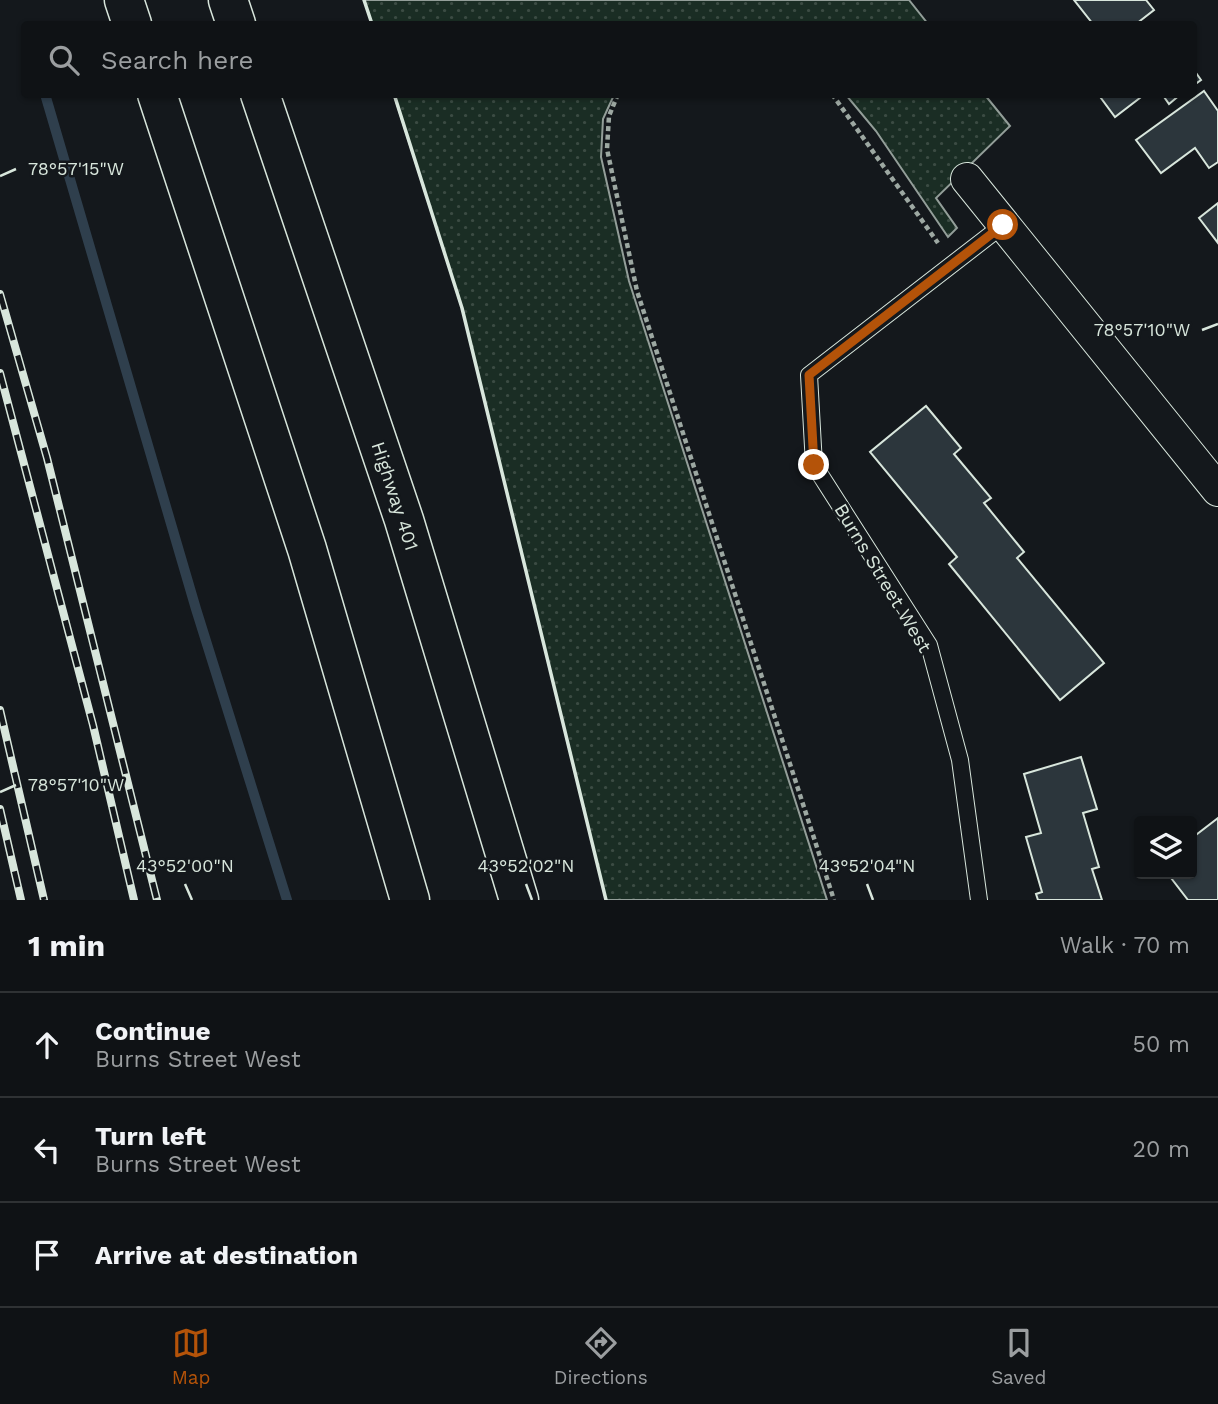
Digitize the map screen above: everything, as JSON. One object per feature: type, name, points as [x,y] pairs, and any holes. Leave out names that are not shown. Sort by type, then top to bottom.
[{"type":"highway","points":[[124,0],[131,21]]},
{"type":"highway","points":[[228,0],[235,21]]},
{"type":"highway","points":[[158,98],[307,549],[410,900]]},
{"type":"highway","name":"Highway 401","points":[[261,98],[404,520],[519,900]]},
{"type":"street","points":[[967,180],[1218,490]]},
{"type":"lane","name":"Burns Street West","points":[[979,900],[960,760],[929,645],[814,465],[809,375],[1003,225]]},
{"type":"path","points":[[616,98],[609,116],[607,149],[637,291],[834,900]]},
{"type":"path","points":[[835,98],[953,263]]},
{"type":"green space","points":[[364,0],[909,0],[926,21],[371,21]]},
{"type":"green space","points":[[395,98],[613,98],[603,119],[601,157],[629,281],[827,900],[606,900],[462,308]]},
{"type":"green space","points":[[848,98],[987,98],[1010,126],[936,198],[957,228],[948,237],[876,131]]},
{"type":"building","points":[[1074,0],[1146,0],[1154,10],[1140,21],[1091,21]]},
{"type":"building","points":[[1204,91],[1218,111],[1218,162],[1209,168],[1195,148],[1161,173],[1136,140]]},
{"type":"building","points":[[1101,98],[1140,98],[1115,117]]},
{"type":"building","points":[[1165,98],[1176,98],[1169,104]]},
{"type":"building","points":[[1218,203],[1218,243],[1199,218]]},
{"type":"building","points":[[926,406],[961,448],[954,454],[991,498],[984,503],[1024,552],[1017,558],[1104,663],[1060,700],[949,564],[957,557],[870,452]]},
{"type":"building","points":[[1081,757],[1097,809],[1083,813],[1099,867],[1092,869],[1102,900],[1038,900],[1036,894],[1042,892],[1026,837],[1041,833],[1024,774]]},
{"type":"building","points":[[1218,818],[1218,900],[1188,900],[1172,879],[1197,879],[1197,834]]},
{"type":"waterway","points":[[46,98],[196,609],[287,900]]},
{"type":"railway","points":[[0,294],[47,458],[157,900]]},
{"type":"railway","points":[[0,373],[93,725],[134,900]]},
{"type":"railway","points":[[0,710],[44,900]]},
{"type":"railway","points":[[0,809],[21,900]]},
{"type":"wall","points":[[364,0],[371,21]]},
{"type":"wall","points":[[395,98],[462,308],[606,900]]},
{"type":"route","points":[[814,465],[809,375],[1003,225]]}]
